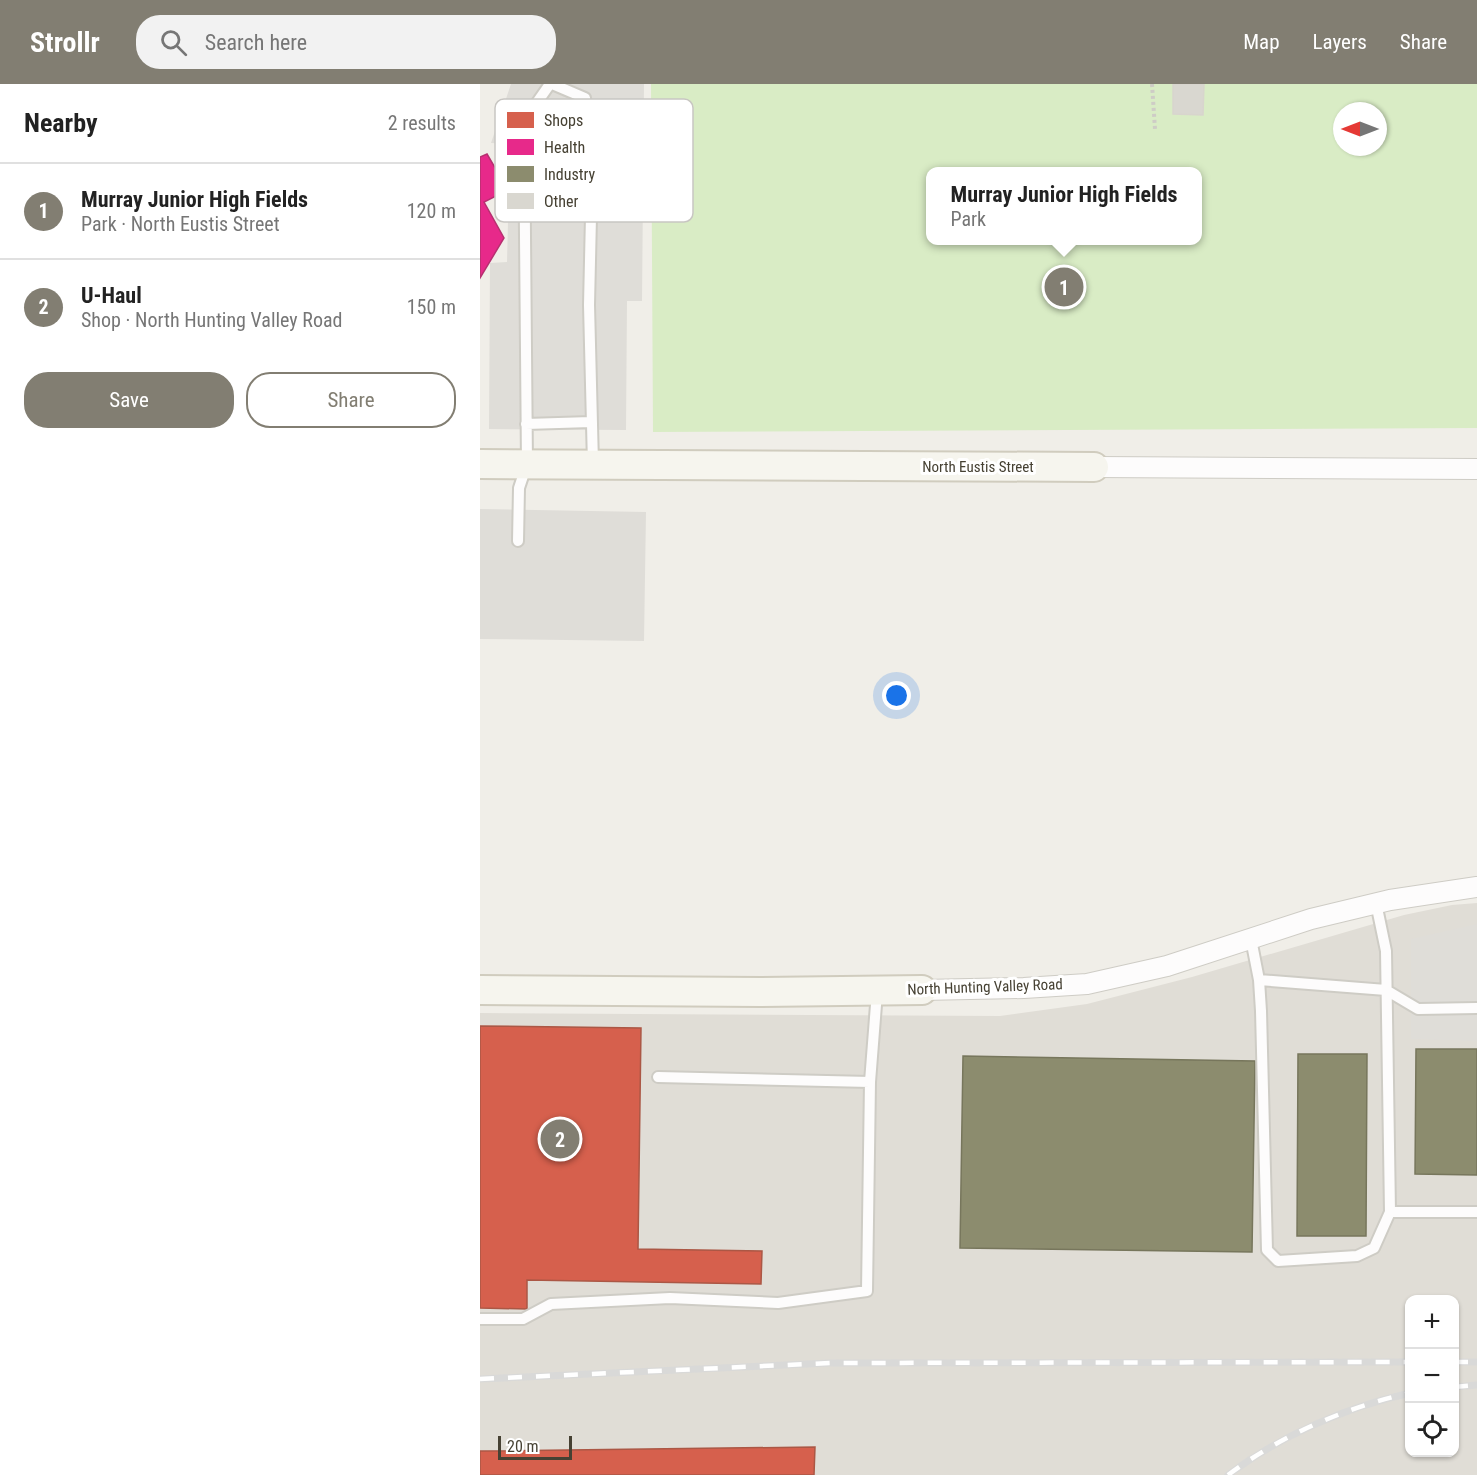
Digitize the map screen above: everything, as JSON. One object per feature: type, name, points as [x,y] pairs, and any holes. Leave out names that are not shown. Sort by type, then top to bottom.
[{"type":"main road","name":"North Eustis Street","points":[[480,464],[1094,467]]},
{"type":"main road","name":"North Hunting Valley Road","points":[[480,990],[922,990]]},
{"type":"street","name":"North Eustis Street","points":[[1094,467],[1477,469]]},
{"type":"street","name":"North Hunting Valley Road","points":[[922,990],[1087,984],[1167,966],[1311,919],[1376,903],[1477,887]]},
{"type":"lane","points":[[540,99],[551,84],[585,99]]},
{"type":"lane","points":[[518,541],[519,488],[527,464],[525,222]]},
{"type":"lane","points":[[591,222],[589,305],[593,465]]},
{"type":"lane","points":[[526,424],[591,422]]},
{"type":"lane","points":[[1251,939],[1259,980],[1267,1250],[1278,1261],[1357,1256],[1374,1248],[1390,1212],[1386,951],[1376,903]]},
{"type":"lane","points":[[1259,980],[1386,990],[1418,1009],[1477,1008]]},
{"type":"lane","points":[[480,1319],[523,1319],[551,1304],[670,1298],[778,1303],[867,1292],[870,1082],[877,990]]},
{"type":"lane","points":[[658,1077],[870,1082]]},
{"type":"lane","points":[[1390,1212],[1477,1212]]},
{"type":"path","points":[[1152,84],[1155,129]]},
{"type":"shaded area","points":[[511,84],[644,84],[644,99],[506,99]]},
{"type":"shaded area","points":[[495,131],[495,143],[491,143]]},
{"type":"shaded area","points":[[508,222],[643,222],[642,301],[627,301],[626,430],[489,429],[490,263],[507,262]]},
{"type":"shaded area","points":[[480,509],[646,512],[644,641],[480,639]]},
{"type":"shaded area","points":[[1477,903],[1477,1475],[480,1475],[480,1013],[1000,1016],[1087,1004],[1192,977],[1404,915],[1452,905]]},
{"type":"shaded area","points":[[1477,924],[1477,1041],[1411,1039],[1411,939]]},
{"type":"green space","points":[[651,84],[1477,84],[1477,428],[653,432],[652,222],[693,222],[693,99],[651,99]]},
{"type":"building: Shops","points":[[480,1026],[641,1028],[638,1249],[762,1251],[761,1284],[527,1280],[527,1309],[480,1308]]},
{"type":"building: Shops","points":[[815,1447],[814,1475],[480,1475],[480,1451]]},
{"type":"building: Health","points":[[487,154],[495,168],[495,196],[484,202],[504,238],[480,278],[480,157]]},
{"type":"building: Industry","points":[[1416,1049],[1477,1049],[1477,1175],[1415,1174]]},
{"type":"building: Industry","points":[[1298,1054],[1367,1054],[1366,1236],[1297,1236]]},
{"type":"building: Industry","points":[[963,1056],[1255,1061],[1252,1252],[960,1248]]},
{"type":"building: Other","points":[[1173,84],[1204,84],[1203,115],[1173,114]]},
{"type":"railway","points":[[480,1379],[830,1363],[1405,1362]]},
{"type":"railway","points":[[1459,1362],[1477,1362]]},
{"type":"railway","points":[[1459,1387],[1477,1385]]},
{"type":"railway","points":[[1228,1475],[1269,1448],[1314,1425],[1362,1406],[1405,1394]]},
{"type":"place","name":"Murray Junior High Fields","points":[[1064,287]]},
{"type":"place","name":"U-Haul","points":[[560,1139]]}]
